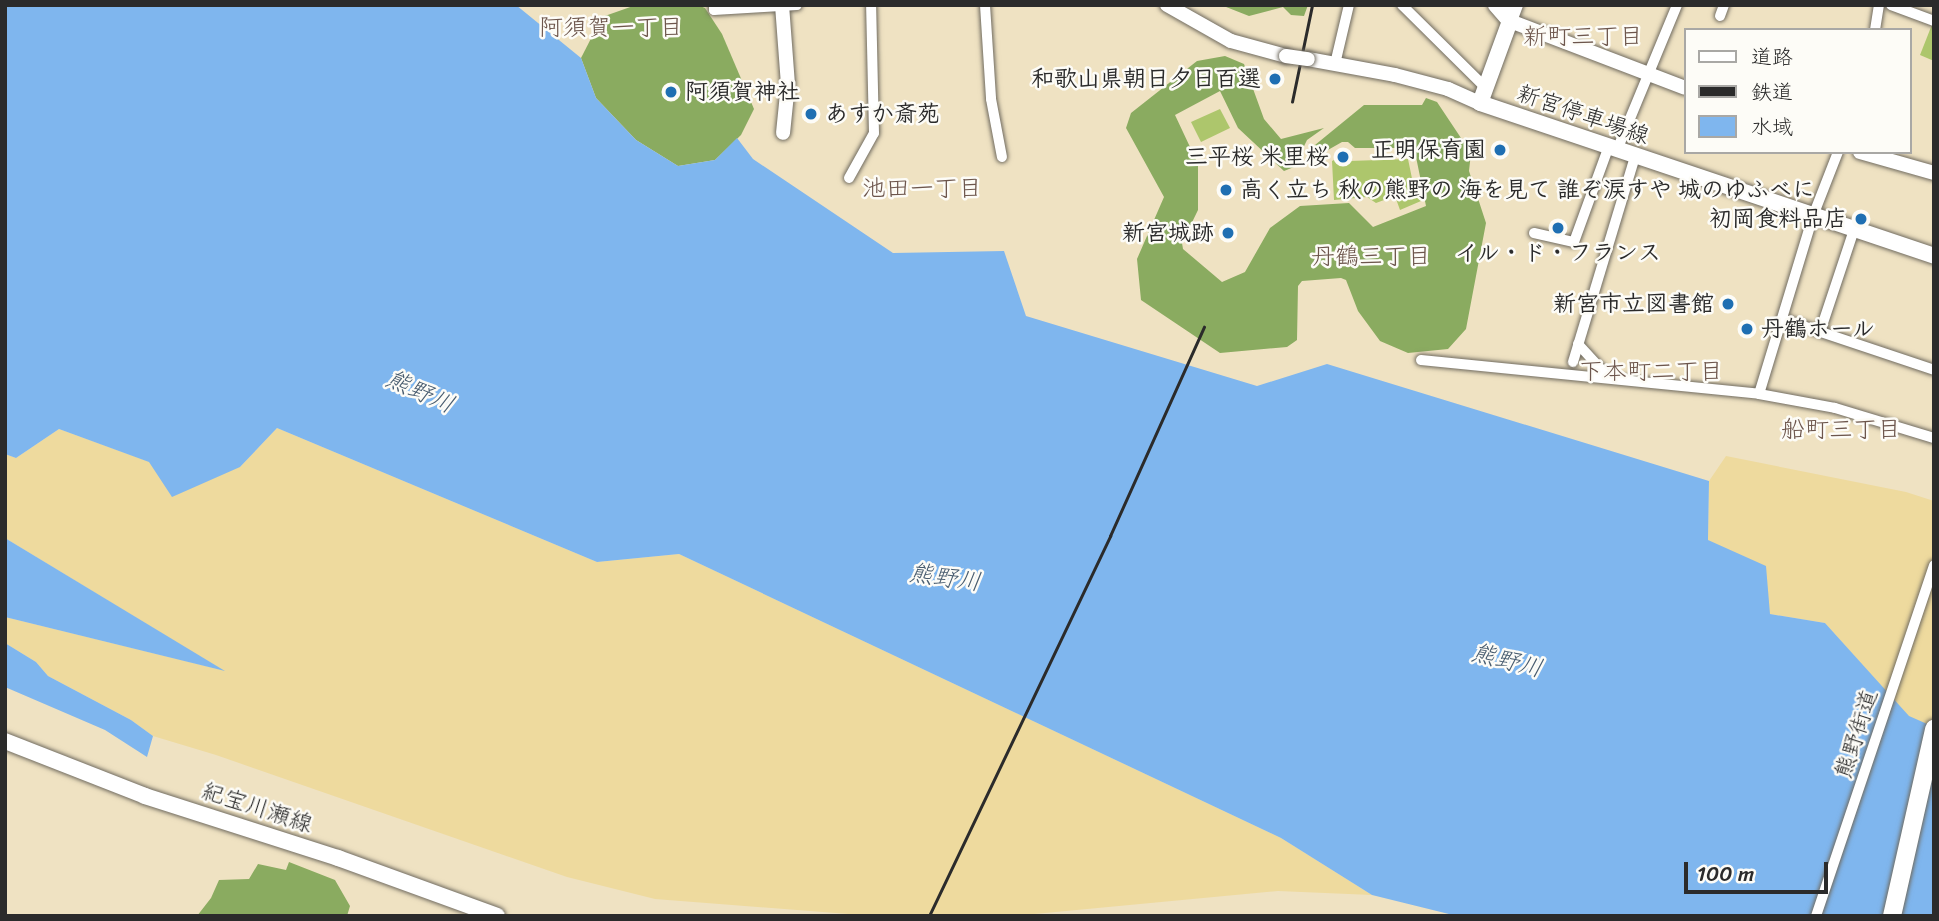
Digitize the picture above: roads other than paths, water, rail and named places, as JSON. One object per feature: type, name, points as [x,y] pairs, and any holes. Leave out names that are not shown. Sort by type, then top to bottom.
[{"type":"highway","points":[[1892,916],[1934,729]]},
{"type":"main road","points":[[1496,5],[1513,13]]},
{"type":"main road","name":"新宮停車場線","points":[[1513,13],[1483,96],[1635,157],[1934,256]]},
{"type":"main road","name":"紀宝川瀬線","points":[[5,741],[145,796],[338,858],[497,916]]},
{"type":"street","points":[[714,5],[714,10],[787,6],[788,84],[783,133]]},
{"type":"street","points":[[849,178],[874,132],[871,5]]},
{"type":"street","points":[[985,5],[991,99],[1002,157]]},
{"type":"street","points":[[1167,5],[1231,41],[1286,56],[1483,96]]},
{"type":"street","points":[[1335,64],[1349,5]]},
{"type":"street","points":[[1402,5],[1483,96]]},
{"type":"street","points":[[1534,233],[1574,242],[1613,148],[1650,74],[1677,5]]},
{"type":"street","points":[[1720,16],[1724,5]]},
{"type":"street","points":[[1875,28],[1879,5]]},
{"type":"street","points":[[1892,5],[1934,21]]},
{"type":"street","points":[[1513,13],[1684,88]]},
{"type":"street","points":[[1759,394],[1813,216],[1837,154]]},
{"type":"street","points":[[1867,154],[1934,173]]},
{"type":"street","points":[[1573,362],[1635,157]]},
{"type":"street","points":[[1820,332],[1854,230]]},
{"type":"street","points":[[1782,320],[1934,370]]},
{"type":"street","points":[[1578,344],[1609,377]]},
{"type":"street","points":[[1421,360],[1759,394],[1835,408],[1934,438]]},
{"type":"street","name":"熊野街道","points":[[1816,916],[1934,565]]},
{"type":"water","name":"熊野川","points":[[5,5],[516,5],[581,58],[596,98],[636,140],[678,166],[715,160],[737,138],[753,159],[893,253],[1004,251],[1026,316],[1257,386],[1327,364],[1709,481],[1708,540],[1766,566],[1770,614],[1825,623],[1909,716],[1934,727],[1934,916],[1457,916],[1372,895],[1281,838],[679,554],[597,562],[277,428],[240,467],[172,497],[149,462],[59,429],[16,458],[5,454]]},
{"type":"water","points":[[5,538],[225,671],[5,617]]},
{"type":"water","points":[[5,643],[36,662],[48,676],[131,720],[153,736],[147,757],[105,730],[5,687]]},
{"type":"railway","points":[[1292,102],[1312,5]]},
{"type":"railway","points":[[929,916],[1110,536],[1204,327]]},
{"type":"place","name":"和歌山県朝日夕日百選","points":[[1275,79]]},
{"type":"place","name":"阿須賀神社","points":[[671,92]]},
{"type":"place","name":"あすか斎苑","points":[[811,114]]},
{"type":"place","name":"正明保育園","points":[[1500,150]]},
{"type":"place","name":"三平桜 米里桜","points":[[1343,157]]},
{"type":"place","name":"高く立ち 秋の熊野の 海を見て 誰ぞ涙すや 城のゆふべに","points":[[1226,190]]},
{"type":"place","name":"初岡食料品店","points":[[1861,219]]},
{"type":"place","name":"イル・ド・フランス","points":[[1558,228]]},
{"type":"place","name":"新宮城跡","points":[[1228,233]]},
{"type":"place","name":"新宮市立図書館","points":[[1728,304]]},
{"type":"place","name":"丹鶴ホール","points":[[1747,329]]},
{"type":"district","name":"阿須賀一丁目","points":[[611,28]]},
{"type":"district","name":"新町三丁目","points":[[1583,37]]},
{"type":"district","name":"池田一丁目","points":[[922,189]]},
{"type":"district","name":"丹鶴三丁目","points":[[1371,257]]},
{"type":"district","name":"下本町二丁目","points":[[1651,372]]},
{"type":"district","name":"船町三丁目","points":[[1841,430]]}]
